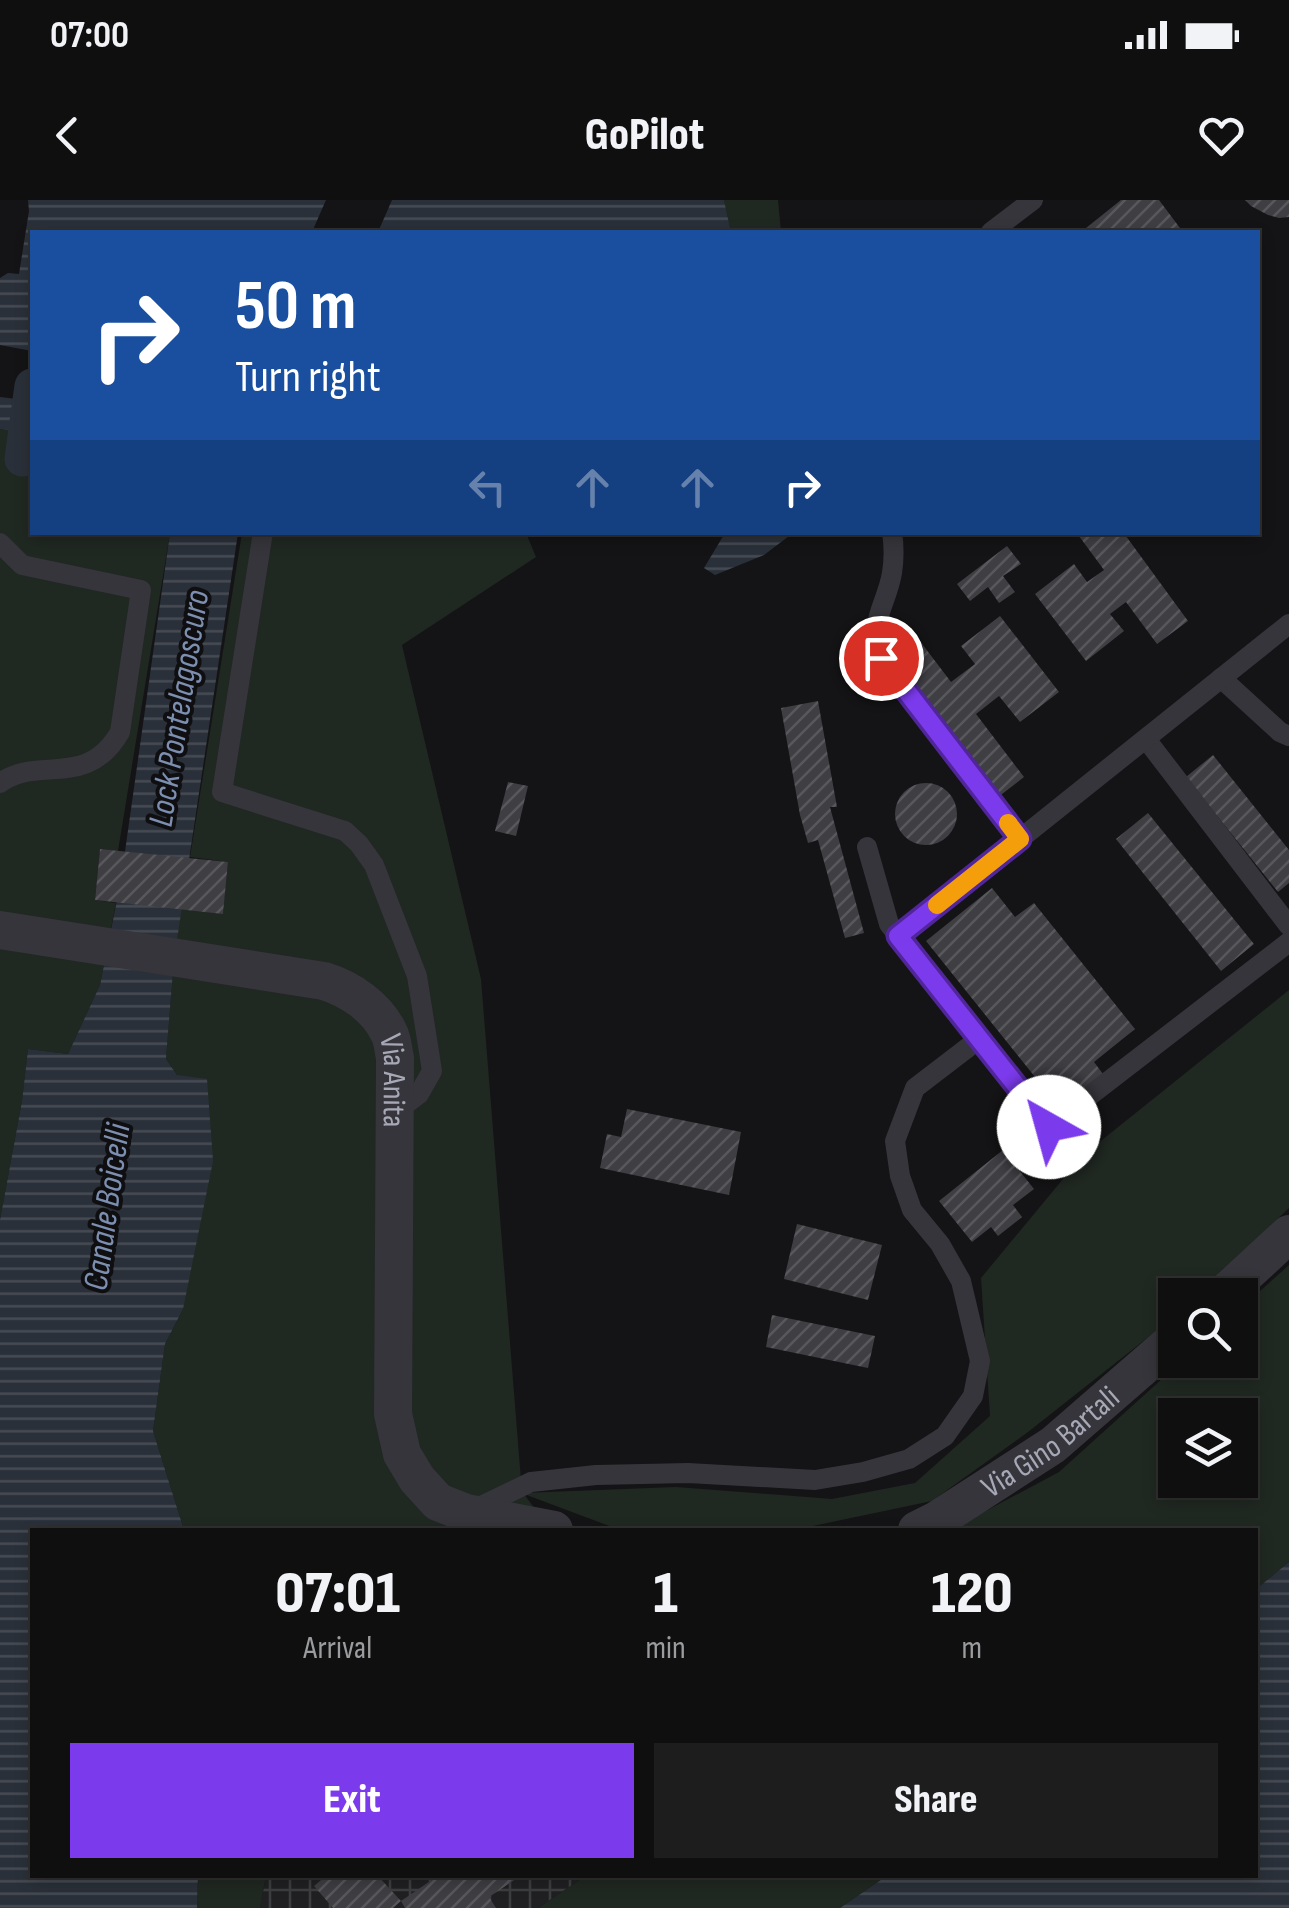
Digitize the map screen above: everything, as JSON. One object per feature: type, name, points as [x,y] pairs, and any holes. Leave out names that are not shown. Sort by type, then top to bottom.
[{"type":"street","name":"Via Anita","points":[[0,930],[324,980],[355,995],[377,1014],[390,1034],[394,1058],[392,1414],[402,1454],[438,1502],[466,1513],[544,1528]]},
{"type":"street","points":[[1241,1278],[1289,1234]]},
{"type":"street","name":"Via Gino Bartali","points":[[921,1528],[1052,1445],[1158,1354]]},
{"type":"lane","points":[[994,230],[1032,200]]},
{"type":"lane","points":[[263,535],[222,792],[345,831],[374,865],[417,976],[432,1070],[419,1094],[394,1113]]},
{"type":"lane","points":[[892,535],[892,575],[874,639],[881,658],[1020,839]]},
{"type":"lane","points":[[0,543],[22,564],[141,590],[120,732],[112,747],[96,759],[74,767],[10,776],[0,783]]},
{"type":"lane","points":[[898,936],[1289,624]]},
{"type":"lane","points":[[1221,678],[1289,736]]},
{"type":"lane","points":[[1146,738],[1289,926]]},
{"type":"lane","points":[[866,848],[889,924],[1049,1127],[1289,942]]},
{"type":"lane","points":[[466,1513],[532,1482],[596,1475],[688,1473],[816,1480],[909,1459],[945,1436],[973,1396],[980,1361],[962,1281],[940,1244],[912,1210],[900,1176],[895,1140],[915,1088],[979,1039]]},
{"type":"shaded area","points":[[724,200],[778,200],[781,230],[731,230]]},
{"type":"shaded area","points":[[0,429],[30,434],[30,535],[170,535],[118,851],[100,850],[95,900],[116,903],[100,985],[68,1054],[28,1049],[0,1220]]},
{"type":"shaded area","points":[[242,535],[527,535],[536,557],[402,645],[481,979],[522,1493],[676,1487],[832,1499],[915,1483],[990,1416],[981,1278],[1082,1156],[1289,990],[1289,1208],[1217,1278],[1158,1278],[1158,1329],[1028,1432],[932,1501],[808,1527],[615,1528],[524,1494],[548,1528],[183,1528],[153,1431],[165,1344],[183,1309],[177,1075],[166,1059],[181,909],[223,913],[228,862],[190,857]]},
{"type":"shaded area","points":[[1289,1265],[1289,1562],[1258,1588],[1258,1528],[954,1528],[1059,1472],[1163,1378],[1258,1378],[1258,1293]]},
{"type":"shaded area","points":[[198,1878],[265,1878],[260,1908],[197,1908]]},
{"type":"shaded area","points":[[265,1878],[583,1878],[538,1908],[260,1908]]},
{"type":"shaded area","points":[[583,1878],[884,1878],[840,1908],[538,1908]]},
{"type":"water","points":[[28,200],[724,200],[731,230],[30,230],[30,351],[0,345],[0,278],[8,273],[19,274]]},
{"type":"water","points":[[0,397],[30,401],[30,434],[0,429]]},
{"type":"water","points":[[170,535],[238,535],[174,960],[166,1059],[177,1075],[207,1079],[213,1161],[183,1309],[165,1344],[153,1431],[183,1528],[30,1528],[30,1878],[198,1878],[197,1908],[0,1908],[0,1220],[28,1049],[68,1054],[100,985],[121,880]]},
{"type":"water","points":[[723,535],[790,535],[764,555],[715,575],[704,568]]},
{"type":"water","points":[[1289,1562],[1289,1908],[840,1908],[884,1878],[1258,1878],[1258,1588]]},
{"type":"pier","points":[[326,200],[392,200],[379,230],[313,230]]},
{"type":"building","points":[[1121,200],[1159,200],[1182,230],[1084,230]]},
{"type":"building","points":[[1245,200],[1289,200],[1289,217],[1268,215]]},
{"type":"building","points":[[1078,535],[1125,535],[1188,621],[1157,644],[1126,602],[1110,614],[1124,631],[1086,661],[1035,594],[1074,564],[1087,582],[1104,570]]},
{"type":"building","points":[[1007,546],[1021,564],[1003,576],[1015,592],[999,603],[988,587],[970,601],[957,584]]},
{"type":"building","points":[[1000,616],[1059,692],[1020,722],[999,696],[976,714],[1024,777],[993,801],[875,648],[907,624],[951,682],[975,664],[961,646]]},
{"type":"building","points":[[818,701],[837,807],[830,807],[864,933],[845,938],[818,840],[808,843],[800,815],[781,708]]},
{"type":"building","points":[[1213,755],[1289,850],[1289,883],[1278,892],[1186,777]]},
{"type":"building","points":[[508,782],[528,786],[516,836],[495,831]]},
{"type":"building","points":[[926,783],[948,792],[957,814],[948,836],[926,845],[904,836],[895,814],[904,792]]},
{"type":"building","points":[[1148,813],[1254,944],[1221,971],[1116,839]]},
{"type":"building","points":[[100,849],[228,862],[223,914],[95,900]]},
{"type":"building","points":[[992,888],[1015,917],[1034,903],[1135,1029],[1094,1062],[1106,1078],[1063,1112],[926,941]]},
{"type":"building","points":[[627,1109],[741,1132],[729,1195],[600,1168],[607,1134],[621,1137]]},
{"type":"building","points":[[1003,1150],[1034,1189],[1013,1205],[1022,1217],[998,1236],[991,1227],[972,1242],[939,1201]]},
{"type":"building","points":[[797,1224],[882,1245],[868,1300],[784,1279]]},
{"type":"building","points":[[772,1315],[875,1336],[868,1368],[766,1347]]},
{"type":"building","points":[[323,1878],[380,1878],[401,1901],[393,1908],[333,1908],[314,1886]]},
{"type":"building","points":[[435,1878],[518,1878],[489,1897],[496,1908],[405,1908],[401,1901]]},
{"type":"waterway","points":[[22,459],[30,401]]},
{"type":"slow traffic","points":[[937,905],[1020,839],[1008,823]]},
{"type":"route","points":[[881,658],[1020,839],[898,936],[1049,1127]]},
{"type":"water label","name":"Lock Pontelagoscuro","points":[[178,708]]},
{"type":"water label","name":"Canale Boicelli","points":[[106,1207]]}]
